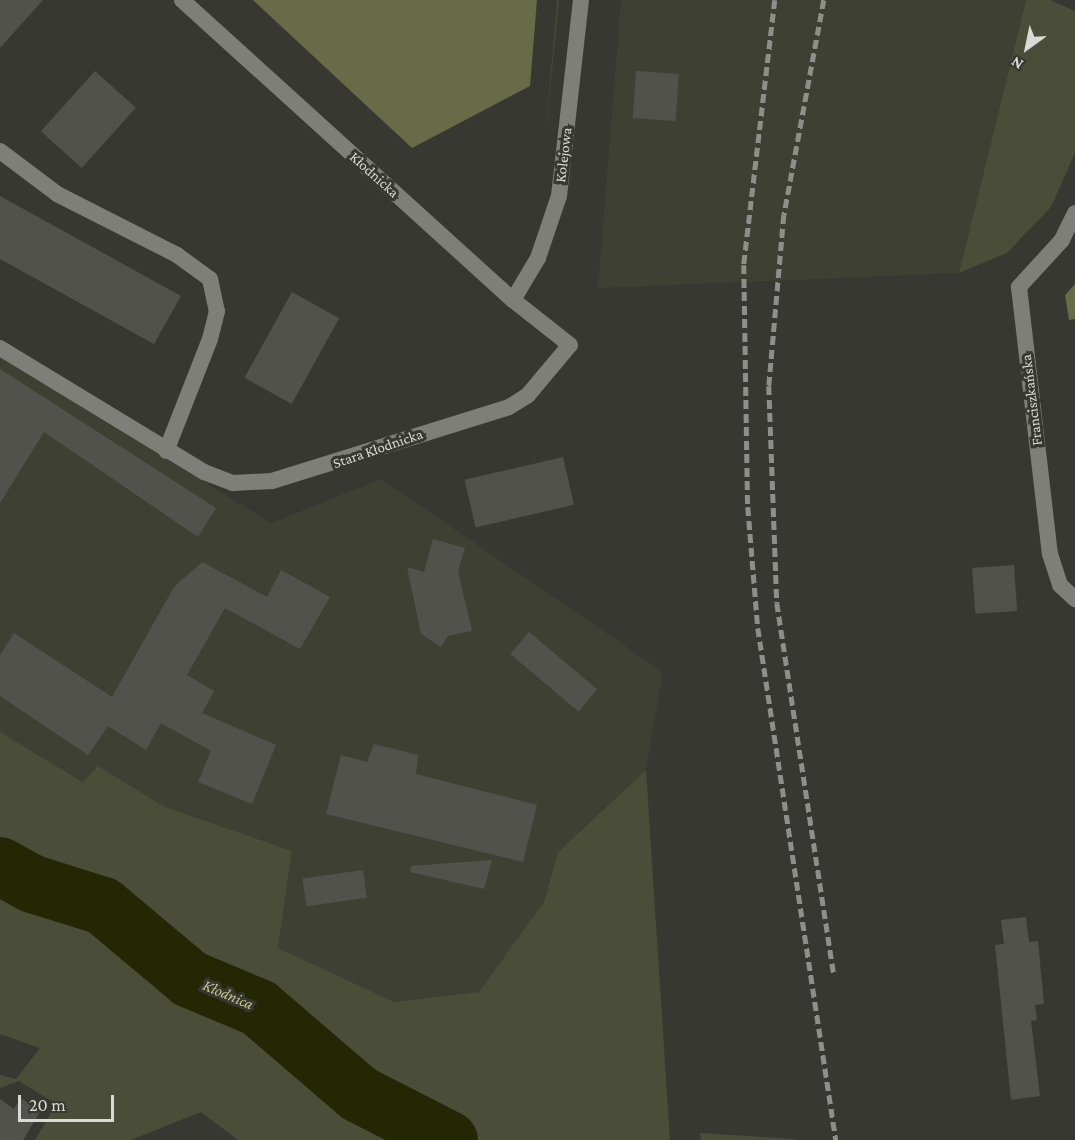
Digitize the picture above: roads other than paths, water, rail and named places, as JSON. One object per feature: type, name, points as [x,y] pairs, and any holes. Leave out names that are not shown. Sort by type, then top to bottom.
[{"type":"street","name":"Kłodnicka","points":[[182,0],[513,300],[570,345]]},
{"type":"street","name":"Kolejowa","points":[[513,300],[538,258],[559,196],[581,0]]},
{"type":"street","points":[[0,151],[57,194],[177,255],[210,279],[217,310],[210,339],[166,451]]},
{"type":"street","name":"Franciszkańska","points":[[1075,213],[1062,240],[1019,287],[1050,554],[1060,585],[1075,599]]},
{"type":"street","name":"Stara Kłodnicka","points":[[0,348],[166,451],[232,483],[272,481],[332,466],[509,407],[535,388],[570,345]]},
{"type":"waterway","name":"Kłodnica","points":[[0,866],[33,884],[103,906],[190,979],[259,1008],[359,1094],[449,1140]]},
{"type":"railway","points":[[775,0],[744,265],[748,507],[758,628],[836,1140]]},
{"type":"railway","points":[[824,0],[784,215],[769,386],[777,603],[834,976]]}]
